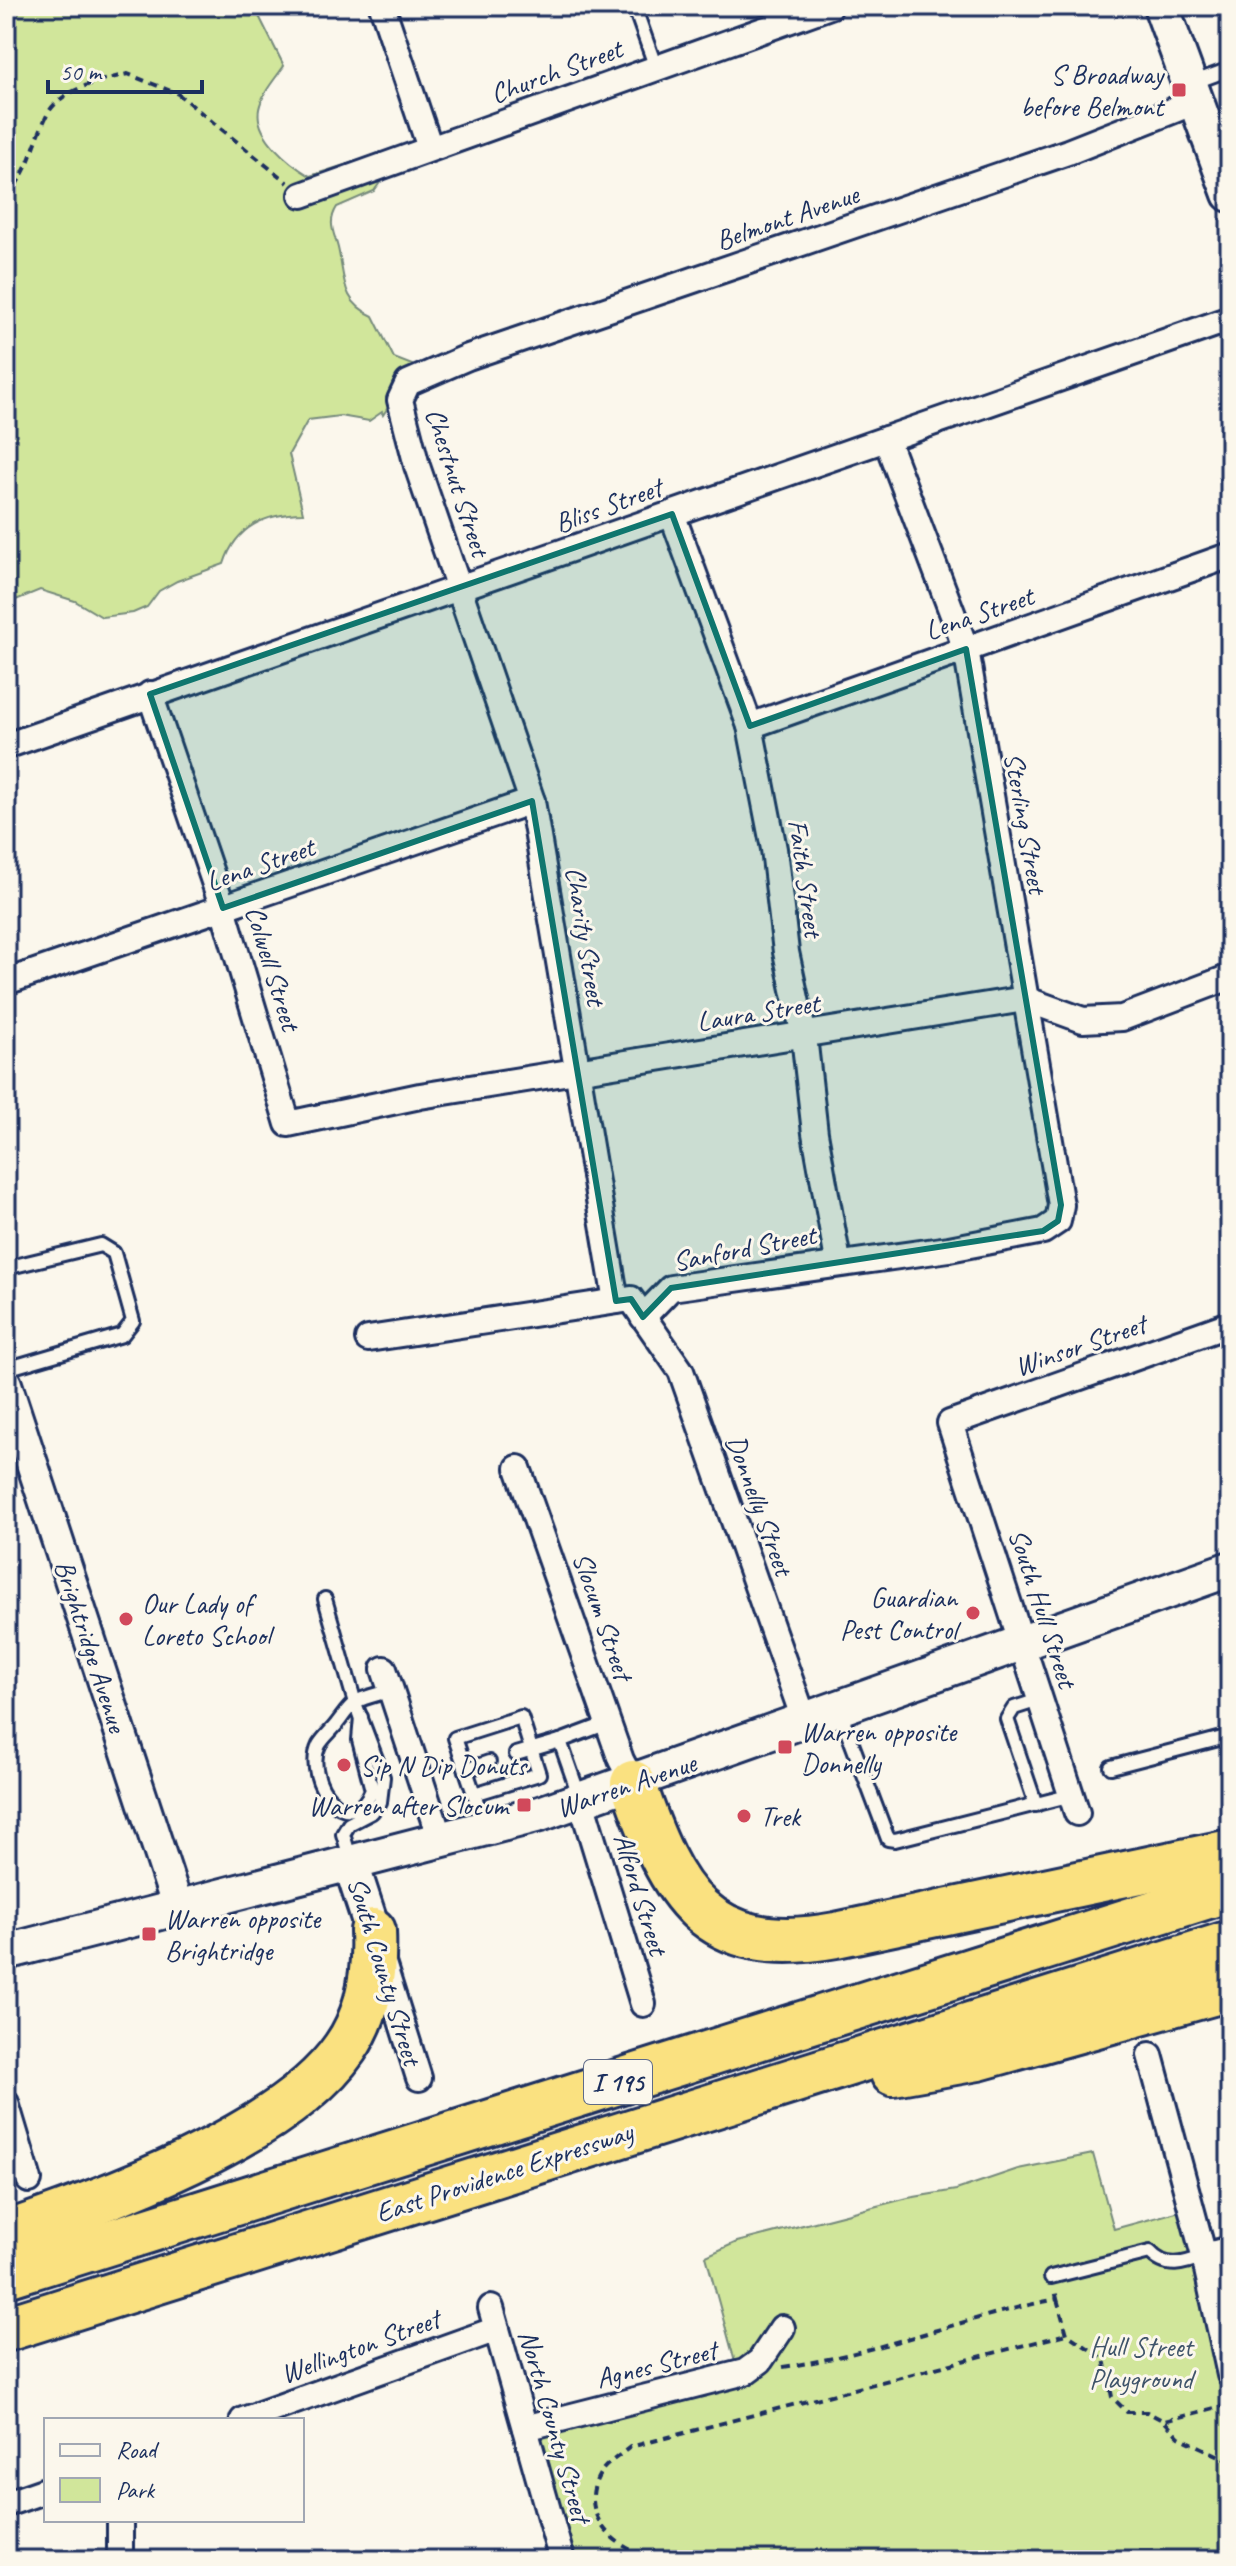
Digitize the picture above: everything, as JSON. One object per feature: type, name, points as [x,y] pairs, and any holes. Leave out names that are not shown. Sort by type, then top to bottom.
[{"type":"highway","points":[[633,1783],[661,1858],[682,1892],[695,1906],[725,1926],[776,1941],[836,1935],[1230,1852]]},
{"type":"highway","name":"East Providence Expressway","points":[[6,2275],[1230,1889]]},
{"type":"highway","points":[[6,2234],[112,2196],[167,2171],[240,2133],[311,2085],[337,2060],[363,2012],[373,1960],[373,1931]]},
{"type":"highway","name":"East Providence Expressway","points":[[6,2329],[1230,1943]]},
{"type":"highway","points":[[717,2104],[978,2058],[1230,1988]]},
{"type":"main road","points":[[1164,7],[1230,194]]},
{"type":"main road","name":"Warren Avenue","points":[[6,1952],[441,1842],[581,1801],[1230,1569]]},
{"type":"main road","name":"South County Street","points":[[351,1864],[373,1931]]},
{"type":"street","points":[[382,6],[430,148]]},
{"type":"street","name":"Church Street","points":[[302,195],[830,6]]},
{"type":"street","name":"Belmont Avenue","points":[[404,395],[408,383],[468,357],[1068,152],[1193,92]]},
{"type":"street","name":"Bliss Street","points":[[6,746],[1230,319]]},
{"type":"street","name":"Chestnut Street","points":[[404,395],[400,400],[417,466],[462,588]]},
{"type":"street","name":"Sterling Street","points":[[886,439],[966,649],[1061,1205],[1054,1226]]},
{"type":"street","name":"Faith Street","points":[[672,514],[750,726],[804,1036],[815,1133],[838,1261]]},
{"type":"street","name":"Lena Street","points":[[750,726],[1228,556]]},
{"type":"street","name":"Charity Street","points":[[462,588],[532,801],[616,1301]]},
{"type":"street","name":"Colwell Street","points":[[150,694],[223,908],[288,1124]]},
{"type":"street","name":"Lena Street","points":[[6,982],[532,801]]},
{"type":"street","name":"Laura Street","points":[[288,1124],[420,1096],[1025,999],[1083,1020],[1122,1018],[1230,977]]},
{"type":"street","name":"Sanford Street","points":[[643,1317],[671,1288],[838,1261],[949,1249],[1054,1226]]},
{"type":"street","points":[[368,1339],[631,1299],[643,1317]]},
{"type":"street","name":"Donnelly Street","points":[[643,1317],[681,1371],[805,1722]]},
{"type":"street","name":"Winsor Street","points":[[950,1423],[1230,1324]]},
{"type":"street","name":"Brightridge Avenue","points":[[6,1384],[14,1434],[178,1908]]},
{"type":"street","name":"South Hull Street","points":[[950,1423],[1074,1804]]},
{"type":"street","name":"Slocum Street","points":[[518,1468],[608,1723],[633,1783]]},
{"type":"street","points":[[388,1680],[441,1842]]},
{"type":"street","name":"Alford Street","points":[[581,1801],[643,2004]]},
{"type":"street","name":"South County Street","points":[[373,1931],[419,2078]]},
{"type":"street","points":[[1150,2055],[1204,2256],[1230,2375]]},
{"type":"street","points":[[6,2103],[29,2180]]},
{"type":"street","points":[[1204,2256],[1230,2249]]},
{"type":"street","name":"Wellington Street","points":[[248,2418],[494,2318]]},
{"type":"street","name":"North County Street","points":[[494,2318],[562,2560]]},
{"type":"street","name":"Agnes Street","points":[[525,2428],[745,2372],[760,2361],[782,2328]]},
{"type":"street","points":[[6,2504],[44,2491]]},
{"type":"street","points":[[120,2522],[120,2560]]},
{"type":"lane","points":[[634,6],[656,68]]},
{"type":"lane","points":[[1193,92],[1230,69]]},
{"type":"lane","points":[[6,1268],[101,1245],[114,1253],[133,1321],[122,1335],[6,1369]]},
{"type":"lane","points":[[325,1599],[355,1703],[383,1777],[383,1790],[372,1812],[349,1824],[343,1834],[351,1864]]},
{"type":"lane","points":[[361,1716],[359,1740],[372,1790],[361,1803],[342,1808],[328,1800],[315,1762],[319,1745],[355,1703],[388,1680]]},
{"type":"lane","points":[[1036,1805],[1007,1719],[1014,1708],[1042,1699]]},
{"type":"lane","points":[[839,1709],[888,1839],[895,1840],[1036,1805],[1074,1804]]},
{"type":"lane","points":[[474,1794],[539,1774],[521,1717],[455,1738],[466,1770],[474,1794],[486,1829]]},
{"type":"lane","points":[[516,1754],[608,1723]]},
{"type":"lane","points":[[1111,1767],[1230,1736]]},
{"type":"lane","points":[[560,1741],[581,1801]]},
{"type":"lane","points":[[466,1770],[489,1762]]},
{"type":"lane","points":[[1051,2277],[1150,2252],[1169,2265],[1185,2264],[1204,2256]]},
{"type":"path","points":[[6,197],[17,185],[35,150],[48,112],[71,93],[98,81],[128,74],[178,94],[302,195]]},
{"type":"path","points":[[1051,2277],[1067,2334],[1104,2359],[1112,2397],[1127,2412],[1147,2412],[1164,2421],[1179,2437],[1230,2461]]},
{"type":"path","points":[[745,2372],[825,2361],[991,2313],[1057,2299]]},
{"type":"path","points":[[699,2560],[644,2555],[616,2543],[597,2521],[594,2497],[601,2472],[630,2447],[1067,2334]]},
{"type":"path","points":[[1164,2421],[1230,2404]]},
{"type":"highlighted area","points":[[672,514],[750,726],[966,649],[1061,1205],[1058,1221],[1043,1231],[671,1288],[643,1317],[631,1299],[616,1301],[532,801],[223,908],[150,694]]},
{"type":"green space","points":[[6,6],[254,6],[284,66],[266,92],[259,109],[262,129],[268,139],[284,157],[310,176],[357,161],[364,173],[374,171],[381,181],[374,191],[337,207],[332,228],[350,296],[355,304],[373,316],[394,358],[412,365],[413,370],[383,415],[382,412],[369,421],[340,416],[308,420],[289,454],[303,513],[276,516],[254,525],[236,540],[224,564],[177,581],[159,591],[147,607],[133,613],[102,617],[75,601],[40,590],[6,604]]},
{"type":"green space","name":"Hull Street Playground","points":[[1093,2154],[1114,2229],[1191,2208],[1230,2366],[1230,2560],[561,2560],[525,2420],[738,2373],[706,2256],[737,2242],[908,2198],[956,2190],[1018,2169]]},
{"type":"place","name":"S Broadway before Belmont","points":[[1179,90]]},
{"type":"place","name":"Guardian Pest Control","points":[[973,1613]]},
{"type":"place","name":"Our Lady of Loreto School","points":[[126,1619]]},
{"type":"place","name":"Warren opposite Donnelly","points":[[785,1747]]},
{"type":"place","name":"Sip N Dip Donuts","points":[[344,1765]]},
{"type":"place","name":"Warren after Slocum","points":[[524,1805]]},
{"type":"place","name":"Trek","points":[[744,1816]]},
{"type":"place","name":"Warren opposite Brightridge","points":[[149,1934]]}]
